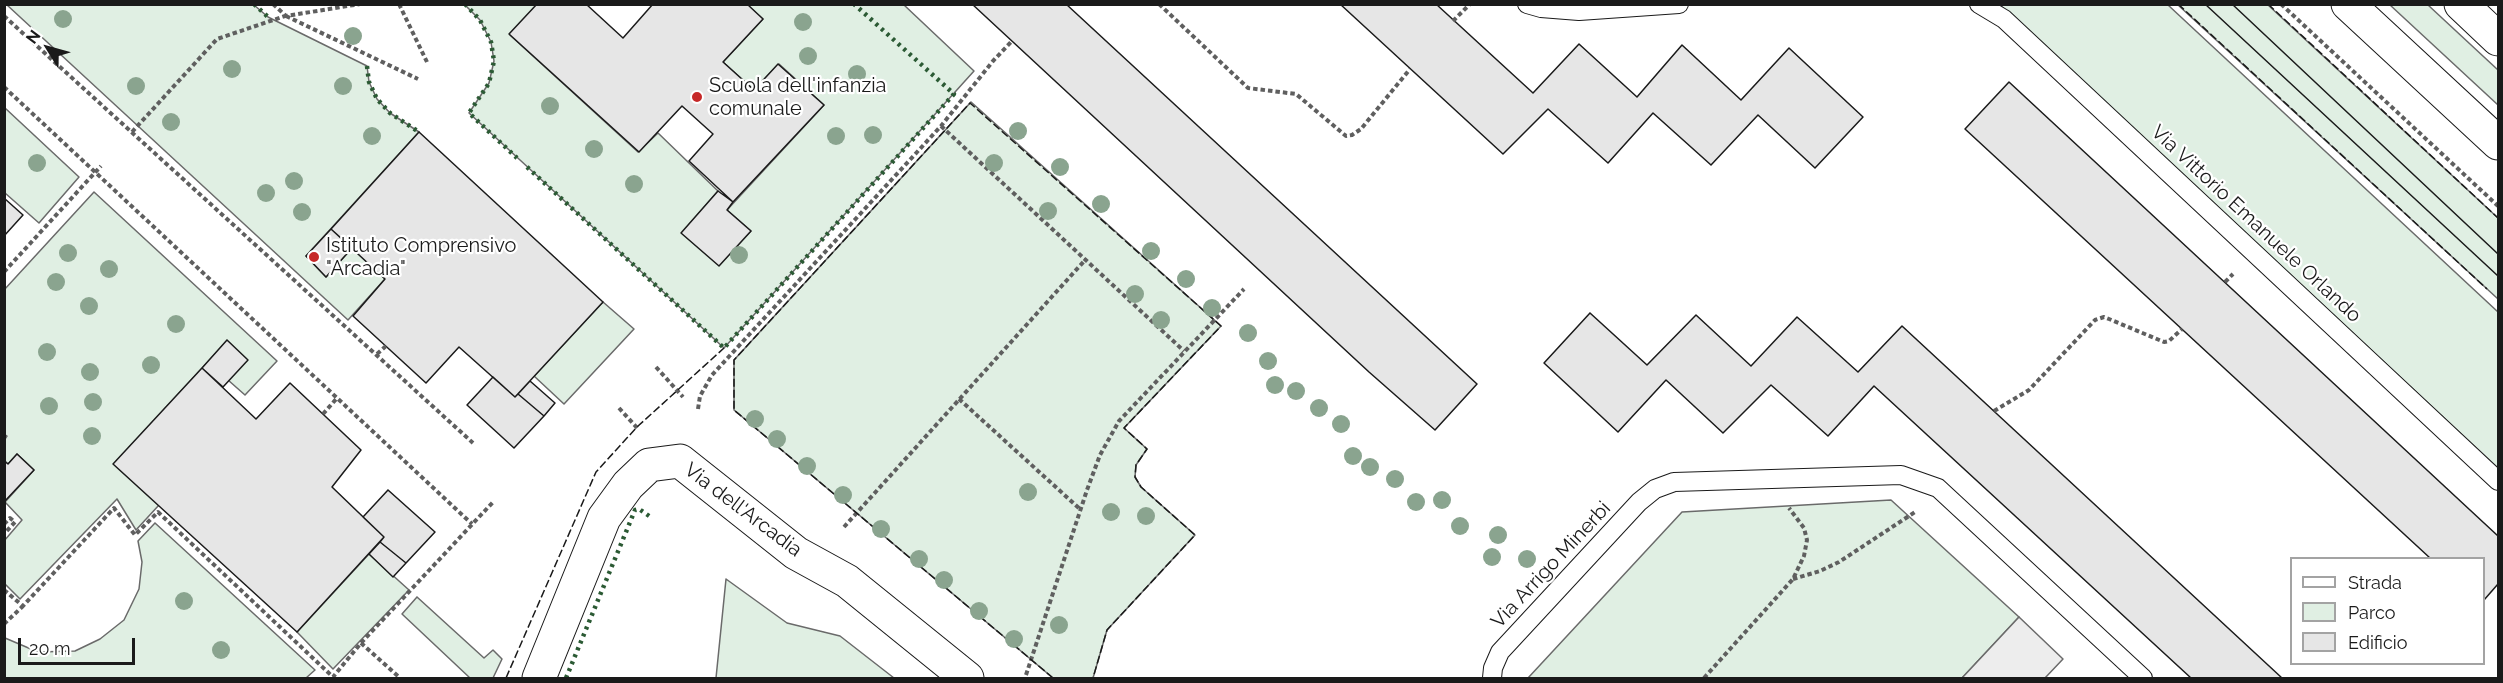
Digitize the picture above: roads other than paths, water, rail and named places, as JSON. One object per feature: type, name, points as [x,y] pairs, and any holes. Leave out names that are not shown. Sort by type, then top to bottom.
[{"type":"street","points":[[2349,4],[2499,143]]},
{"type":"street","points":[[2461,4],[2499,39]]},
{"type":"street","name":"Via dell'Arcadia","points":[[539,678],[604,518],[628,485],[649,465],[680,461],[796,553],[847,581],[967,678]]},
{"type":"lane","points":[[1527,4],[1541,8],[1579,11],[1679,4]]},
{"type":"lane","name":"Via Vittorio Emanuele Orlando","points":[[1979,4],[2004,19],[2499,481]]},
{"type":"lane","name":"Via Arrigo Minerbi","points":[[1492,678],[1493,668],[1500,652],[1639,502],[1655,489],[1674,482],[1901,476],[1938,488],[2144,678]]},
{"type":"tram line","points":[[2205,4],[2498,276]]},
{"type":"tram line","points":[[2232,4],[2498,254]]},
{"type":"place","name":"Scuola dell'infanzia comunale","points":[[697,97]]},
{"type":"place","name":"Istituto Comprensivo \"Arcadia\"","points":[[314,257]]}]
